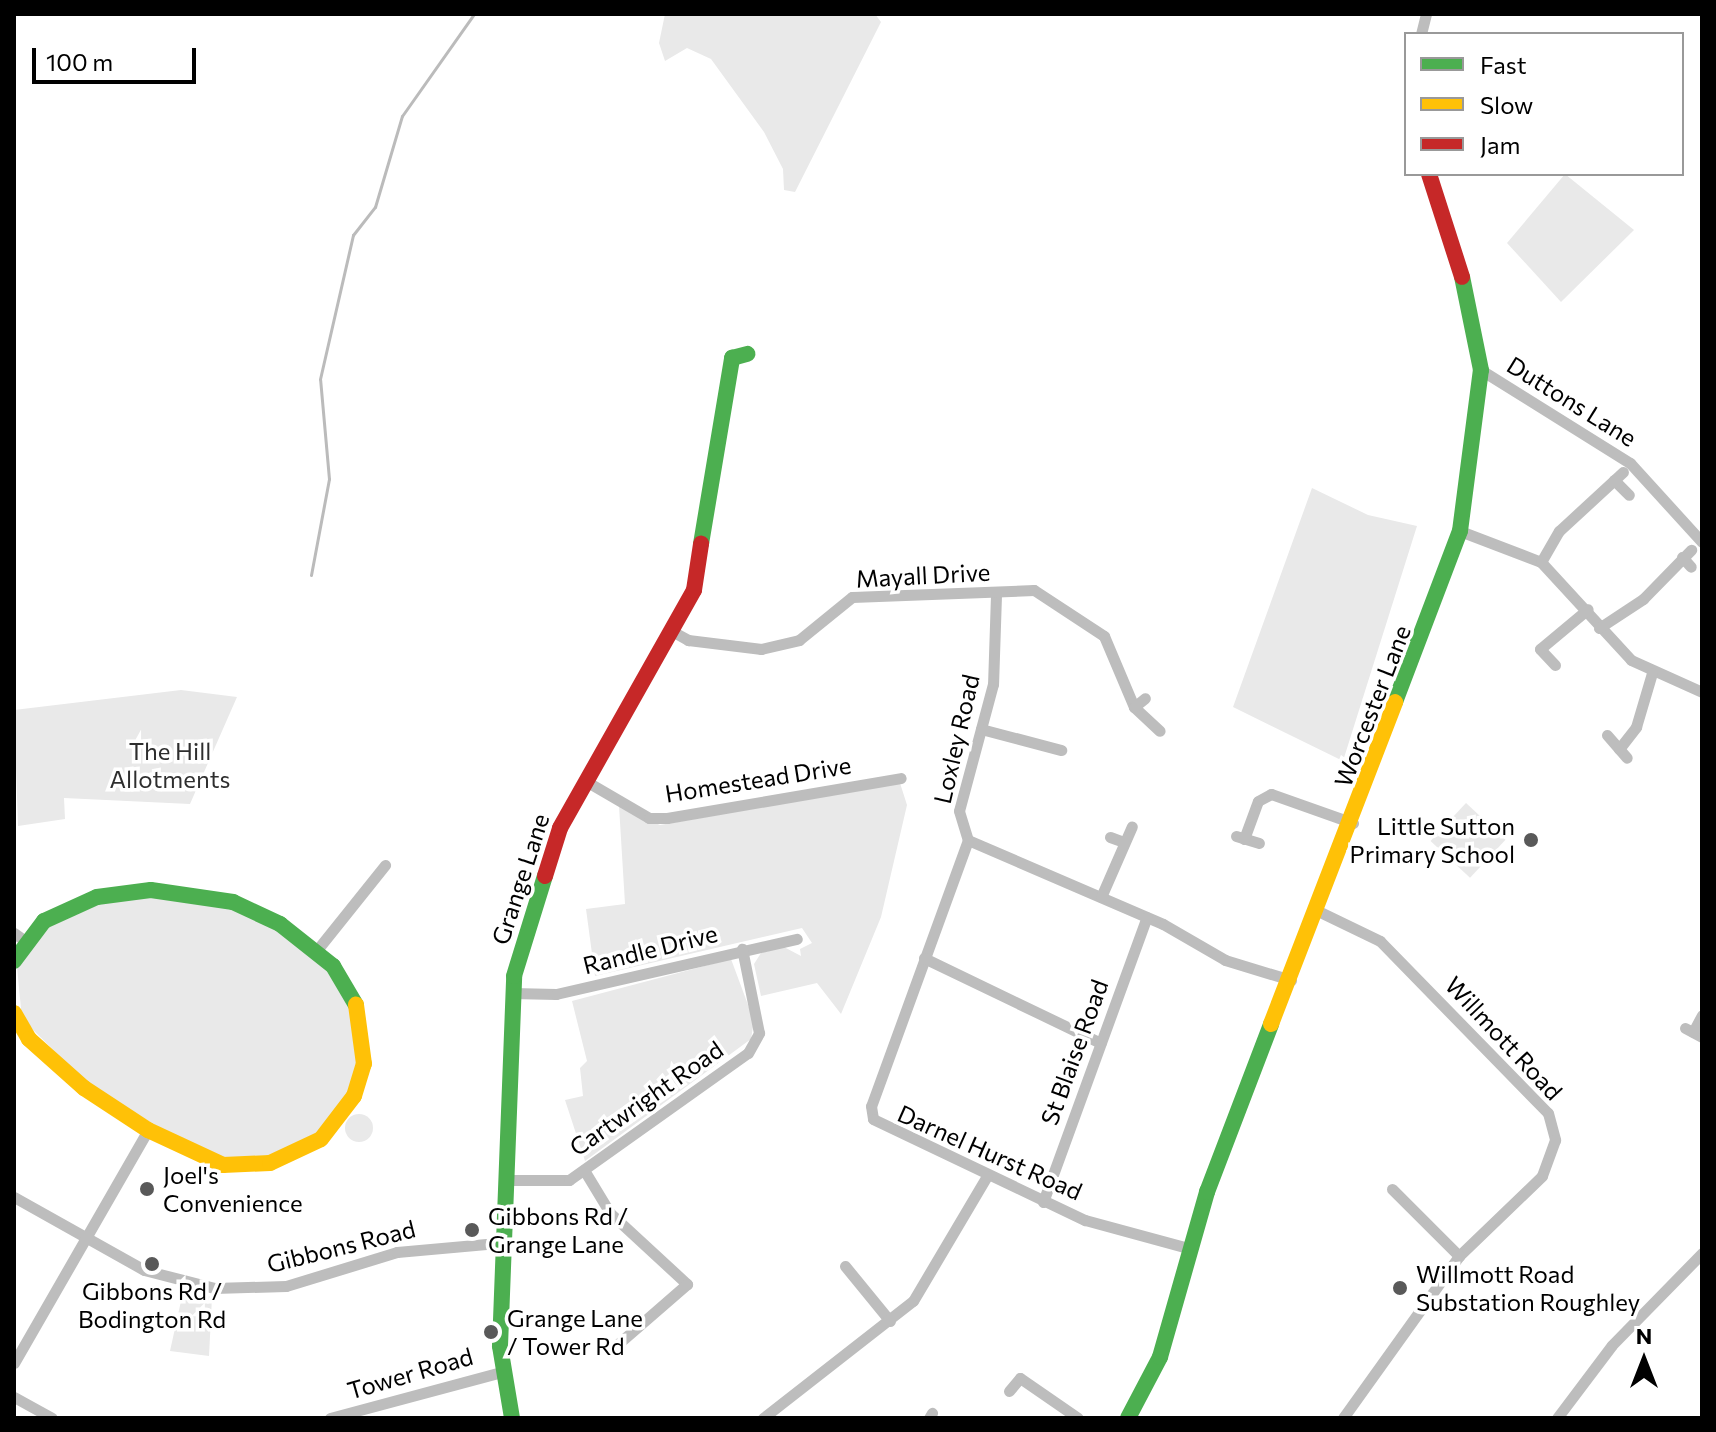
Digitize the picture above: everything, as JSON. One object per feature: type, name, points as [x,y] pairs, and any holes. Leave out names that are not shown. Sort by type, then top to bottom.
[{"type":"street","name":"Worcester Lane","points":[[1128,1418],[1160,1357],[1192,1249],[1460,531],[1481,370],[1472,309],[1430,176]]},
{"type":"street","name":"Grange Lane","points":[[512,1418],[502,1372],[509,1242],[512,993],[542,875],[584,780],[694,590],[732,358],[747,354]]},
{"type":"street","name":"Duttons Lane","points":[[1481,370],[1630,463],[1702,542]]},
{"type":"street","points":[[1541,562],[1559,531],[1618,476],[1629,495]]},
{"type":"street","points":[[1460,531],[1541,562],[1588,609],[1599,628],[1652,673],[1702,692]]},
{"type":"street","points":[[1599,628],[1643,599],[1686,553],[1691,567]]},
{"type":"street","name":"Mayall Drive","points":[[670,630],[688,640],[761,649],[799,640],[852,597],[996,595],[1034,590],[1093,624],[1134,707],[1160,731]]},
{"type":"street","name":"Loxley Road","points":[[968,840],[959,811],[993,684],[996,595]]},
{"type":"street","points":[[1555,665],[1540,649],[1588,609]]},
{"type":"street","points":[[1607,735],[1623,754],[1636,727],[1652,673]]},
{"type":"street","points":[[1134,707],[1145,698]]},
{"type":"street","points":[[981,729],[1043,751],[1061,750]]},
{"type":"street","name":"Homestead Drive","points":[[584,780],[649,818],[667,818],[901,778]]},
{"type":"street","points":[[1259,843],[1240,838],[1258,801],[1271,794],[1353,823]]},
{"type":"street","points":[[1101,897],[1132,826]]},
{"type":"street","points":[[1110,837],[1124,842]]},
{"type":"street","points":[[968,840],[1147,917],[1225,960],[1291,980]]},
{"type":"street","name":"Darnel Hurst Road","points":[[968,840],[871,1106],[873,1119],[1043,1202],[1192,1249]]},
{"type":"street","points":[[317,950],[385,865]]},
{"type":"street","points":[[14,961],[19,937],[67,908],[151,890],[233,902],[317,950],[355,999],[365,1050],[357,1089],[331,1130],[297,1154],[246,1166],[197,1156],[148,1130],[43,1053],[14,1013]]},
{"type":"street","name":"Willmott Road","points":[[1318,911],[1380,941],[1548,1113],[1555,1140],[1542,1176],[1459,1256],[1343,1418]]},
{"type":"street","name":"St Blaise Road","points":[[1043,1202],[1147,917]]},
{"type":"street","name":"Randle Drive","points":[[512,993],[556,994],[742,949],[797,939]]},
{"type":"street","name":"Cartwright Road","points":[[510,1180],[547,1183],[584,1170],[748,1053],[758,1020],[742,949]]},
{"type":"street","points":[[924,958],[1101,1043]]},
{"type":"street","points":[[1693,1032],[1702,1015]]},
{"type":"street","points":[[14,1363],[148,1130]]},
{"type":"street","points":[[584,1170],[610,1213],[687,1284],[610,1351]]},
{"type":"street","points":[[763,1418],[890,1321],[932,1276],[987,1176]]},
{"type":"street","points":[[1392,1189],[1459,1256]]},
{"type":"street","name":"Gibbons Road","points":[[14,1197],[86,1239],[169,1279],[252,1290],[411,1249],[509,1242]]},
{"type":"street","points":[[1557,1418],[1612,1345],[1702,1253]]},
{"type":"street","points":[[845,1266],[890,1321]]},
{"type":"street","name":"Tower Road","points":[[330,1418],[353,1415],[502,1372]]},
{"type":"street","points":[[1009,1391],[1020,1378],[1078,1418]]},
{"type":"street","points":[[14,1397],[52,1418]]},
{"type":"green space","points":[[665,14],[875,14],[881,22],[795,192],[784,190],[783,169],[764,132],[711,59],[687,48],[665,61],[659,43]]},
{"type":"green space","points":[[1563,176],[1567,176],[1634,230],[1561,302],[1507,243]]},
{"type":"green space","points":[[1312,488],[1368,515],[1417,526],[1343,761],[1233,707]]},
{"type":"green space","name":"The Hill Allotments","points":[[181,690],[237,697],[190,804],[64,798],[65,819],[18,826],[14,710]]},
{"type":"green space","points":[[900,783],[907,805],[881,917],[841,1014],[817,983],[761,996],[754,964],[761,953],[784,947],[801,956],[800,949],[812,943],[802,928],[595,976],[586,909],[625,904],[619,806],[660,825]]},
{"type":"green space","points":[[1466,803],[1505,840],[1470,878],[1431,841]]},
{"type":"green space","points":[[130,895],[199,897],[265,922],[319,961],[352,1006],[358,1062],[349,1093],[312,1141],[250,1162],[202,1153],[90,1086],[22,1019],[17,967],[40,931],[68,913]]},
{"type":"green space","points":[[731,959],[754,1021],[751,1039],[585,1161],[565,1100],[583,1096],[580,1068],[587,1061],[572,1001]]},
{"type":"green space","points":[[359,1114],[369,1118],[373,1128],[369,1138],[359,1142],[349,1138],[345,1128],[349,1118]]},
{"type":"green space","points":[[183,1292],[212,1297],[209,1356],[170,1351]]},
{"type":"waterway","points":[[311,575],[329,479],[320,379],[353,235],[375,207],[402,116],[474,14]]},
{"type":"traffic: fast","points":[[1395,702],[1460,531],[1481,370],[1462,277]]},
{"type":"traffic: fast","points":[[701,544],[732,358],[747,354]]},
{"type":"traffic: fast","points":[[512,1418],[500,1346],[514,976],[545,876]]},
{"type":"traffic: fast","points":[[14,961],[44,921],[97,897],[151,890],[233,902],[280,924],[333,966],[356,1005]]},
{"type":"traffic: fast","points":[[1128,1418],[1160,1357],[1207,1192],[1271,1024]]},
{"type":"traffic: slow","points":[[1271,1024],[1395,702]]},
{"type":"traffic: slow","points":[[14,1013],[29,1039],[84,1088],[148,1130],[223,1165],[270,1163],[321,1139],[354,1096],[364,1064],[356,1005]]},
{"type":"traffic: jam","points":[[1430,176],[1462,277]]},
{"type":"traffic: jam","points":[[545,876],[560,828],[694,590],[701,544]]},
{"type":"place","name":"Little Sutton Primary School","points":[[1531,840]]},
{"type":"place","name":"Joel's Convenience","points":[[147,1189]]},
{"type":"place","name":"Gibbons Rd / Grange Lane","points":[[472,1230]]},
{"type":"place","name":"Gibbons Rd / Bodington Rd","points":[[152,1264]]},
{"type":"place","name":"Willmott Road Substation Roughley","points":[[1400,1288]]},
{"type":"place","name":"Grange Lane / Tower Rd","points":[[491,1332]]}]
